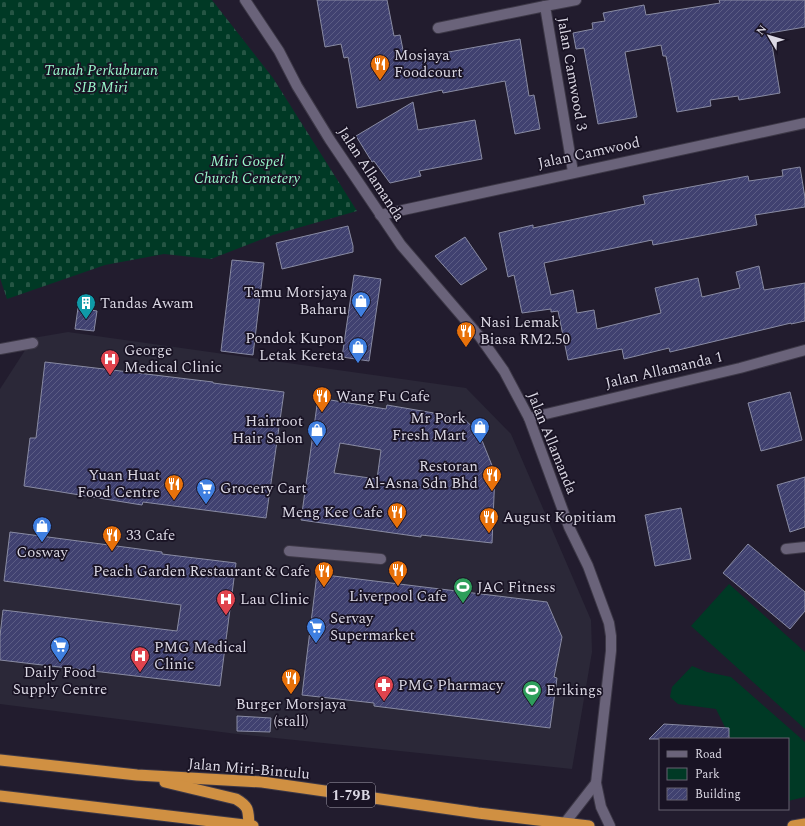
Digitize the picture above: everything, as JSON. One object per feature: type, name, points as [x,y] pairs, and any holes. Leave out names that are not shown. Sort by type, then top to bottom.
[{"type":"highway","name":"Jalan Miri-Bintulu","points":[[0,760],[137,775],[262,782],[478,813],[589,826]]},
{"type":"highway","points":[[137,775],[236,799],[244,804],[248,809],[250,826]]},
{"type":"highway","points":[[0,796],[253,826]]},
{"type":"highway","points":[[793,826],[805,824]]},
{"type":"street","name":"Jalan Allamanda","points":[[245,0],[279,51],[297,86],[330,140],[400,245],[448,298],[492,352],[529,418],[569,526],[588,566],[610,623],[612,636],[611,651],[596,783],[601,806],[610,826]]},
{"type":"street","name":"Jalan Camwood 3","points":[[438,28],[576,0]]},
{"type":"street","name":"Jalan Camwood 3","points":[[545,6],[573,172]]},
{"type":"street","name":"Jalan Camwood","points":[[380,215],[805,122]]},
{"type":"street","points":[[0,350],[33,343]]},
{"type":"street","name":"Jalan Allamanda 1","points":[[529,418],[740,368],[805,350]]},
{"type":"street","points":[[786,549],[805,547]]},
{"type":"street","points":[[289,551],[381,558]]},
{"type":"street","points":[[564,824],[596,783]]},
{"type":"shaded area","points":[[68,332],[466,388],[511,434],[591,620],[592,652],[572,769],[237,734],[0,704],[0,389],[33,338]]},
{"type":"green space","points":[[0,0],[212,0],[273,78],[357,211],[273,235],[211,259],[164,254],[105,265],[7,299],[0,278]]},
{"type":"green space","points":[[729,584],[805,652],[805,729],[691,626]]},
{"type":"green space","points":[[692,666],[707,672],[731,677],[805,742],[805,797],[789,801],[789,738],[730,738],[716,709],[678,704],[670,697],[672,687]]},
{"type":"building","points":[[317,0],[387,0],[394,36],[400,35],[405,60],[520,39],[529,96],[534,95],[540,129],[515,134],[505,81],[443,93],[442,90],[357,108],[348,57],[344,58],[341,44],[325,47]]},
{"type":"building","points":[[719,0],[805,0],[805,27],[770,33],[780,93],[739,100],[738,96],[710,100],[711,106],[677,112],[666,56],[663,56],[661,45],[625,52],[637,117],[598,124],[584,48],[576,49],[573,33],[593,29],[592,23],[605,21],[603,13],[644,5],[646,15],[720,3]]},
{"type":"building","points":[[413,102],[418,130],[475,120],[482,159],[419,171],[421,176],[390,183],[374,161],[372,162],[356,136]]},
{"type":"building","points":[[800,167],[805,207],[755,215],[757,225],[653,245],[652,240],[544,263],[551,295],[573,290],[577,313],[594,310],[597,329],[661,313],[655,288],[698,278],[702,297],[740,288],[736,272],[759,266],[764,290],[805,283],[805,321],[670,352],[669,348],[624,359],[622,349],[568,360],[558,311],[551,312],[551,309],[522,313],[514,275],[508,277],[499,233],[533,225],[533,228],[645,204],[643,196],[748,176],[749,181],[783,176],[782,170]]},
{"type":"building","name":"Tamu Morsjaya Baharu","points":[[348,226],[353,252],[282,269],[276,243]]},
{"type":"building","points":[[465,237],[487,269],[461,285],[435,256]]},
{"type":"building","points":[[232,260],[264,263],[253,355],[221,351]]},
{"type":"building","name":"Tamu Morsjaya Baharu","points":[[354,275],[381,279],[369,361],[342,357]]},
{"type":"building","name":"Tandas Awam","points":[[78,308],[97,311],[94,331],[75,329]]},
{"type":"building","points":[[45,362],[284,392],[266,518],[143,502],[142,505],[24,486],[30,438],[36,438]]},
{"type":"building","points":[[790,392],[802,440],[761,451],[748,403]]},
{"type":"building","points":[[318,398],[386,409],[387,405],[463,418],[479,433],[495,473],[492,543],[421,535],[421,537],[301,520]],"holes":[[[340,443],[381,450],[377,479],[334,473]]]},
{"type":"building","points":[[805,477],[805,527],[790,532],[777,485]]},
{"type":"building","points":[[681,508],[691,559],[655,566],[645,515]]},
{"type":"building","points":[[10,532],[236,563],[220,686],[0,660],[0,636],[3,610],[177,631],[181,605],[4,581]]},
{"type":"building","points":[[748,544],[805,592],[805,611],[790,629],[723,573]]},
{"type":"building","points":[[317,574],[547,602],[562,637],[554,677],[557,678],[550,728],[374,706],[374,703],[302,695]]},
{"type":"building","points":[[237,716],[271,718],[270,732],[237,731]]},
{"type":"building","points":[[664,724],[729,728],[729,738],[649,739]]},
{"type":"place","name":"Mosjaya Foodcourt","points":[[380,81]]},
{"type":"place","name":"Tamu Morsjaya Baharu","points":[[361,318]]},
{"type":"place","name":"Tandas Awam","points":[[86,320]]},
{"type":"place","name":"Nasi Lemak Biasa RM2.50","points":[[466,348]]},
{"type":"place","name":"Pondok Kupon Letak Kereta","points":[[358,364]]},
{"type":"place","name":"George Medical Clinic","points":[[110,376]]},
{"type":"place","name":"Wang Fu Cafe","points":[[322,413]]},
{"type":"place","name":"Mr Pork Fresh Mart","points":[[480,444]]},
{"type":"place","name":"Hairroot Hair Salon","points":[[317,447]]},
{"type":"place","name":"Restoran Al-Asna Sdn Bhd","points":[[492,492]]},
{"type":"place","name":"Yuan Huat Food Centre","points":[[174,501]]},
{"type":"place","name":"Grocery Cart","points":[[206,505]]},
{"type":"place","name":"Meng Kee Cafe","points":[[397,529]]},
{"type":"place","name":"August Kopitiam","points":[[489,534]]},
{"type":"place","name":"Cosway","points":[[42,543]]},
{"type":"place","name":"33 Cafe","points":[[112,552]]},
{"type":"place","name":"Liverpool Cafe","points":[[398,587]]},
{"type":"place","name":"Peach Garden Restaurant & Cafe","points":[[324,588]]},
{"type":"place","name":"JAC Fitness","points":[[463,604]]},
{"type":"place","name":"Lau Clinic","points":[[226,616]]},
{"type":"place","name":"Servay Supermarket","points":[[316,644]]},
{"type":"place","name":"Daily Food Supply Centre","points":[[60,663]]},
{"type":"place","name":"PMG Medical Clinic","points":[[140,673]]},
{"type":"place","name":"Burger Morsjaya (stall)","points":[[291,695]]},
{"type":"place","name":"PMG Pharmacy","points":[[384,702]]},
{"type":"place","name":"Erikings","points":[[532,707]]},
{"type":"park label","name":"Tanah Perkuburan SIB Miri","points":[[101,78]]},
{"type":"park label","name":"Miri Gospel Church Cemetery","points":[[247,170]]}]
